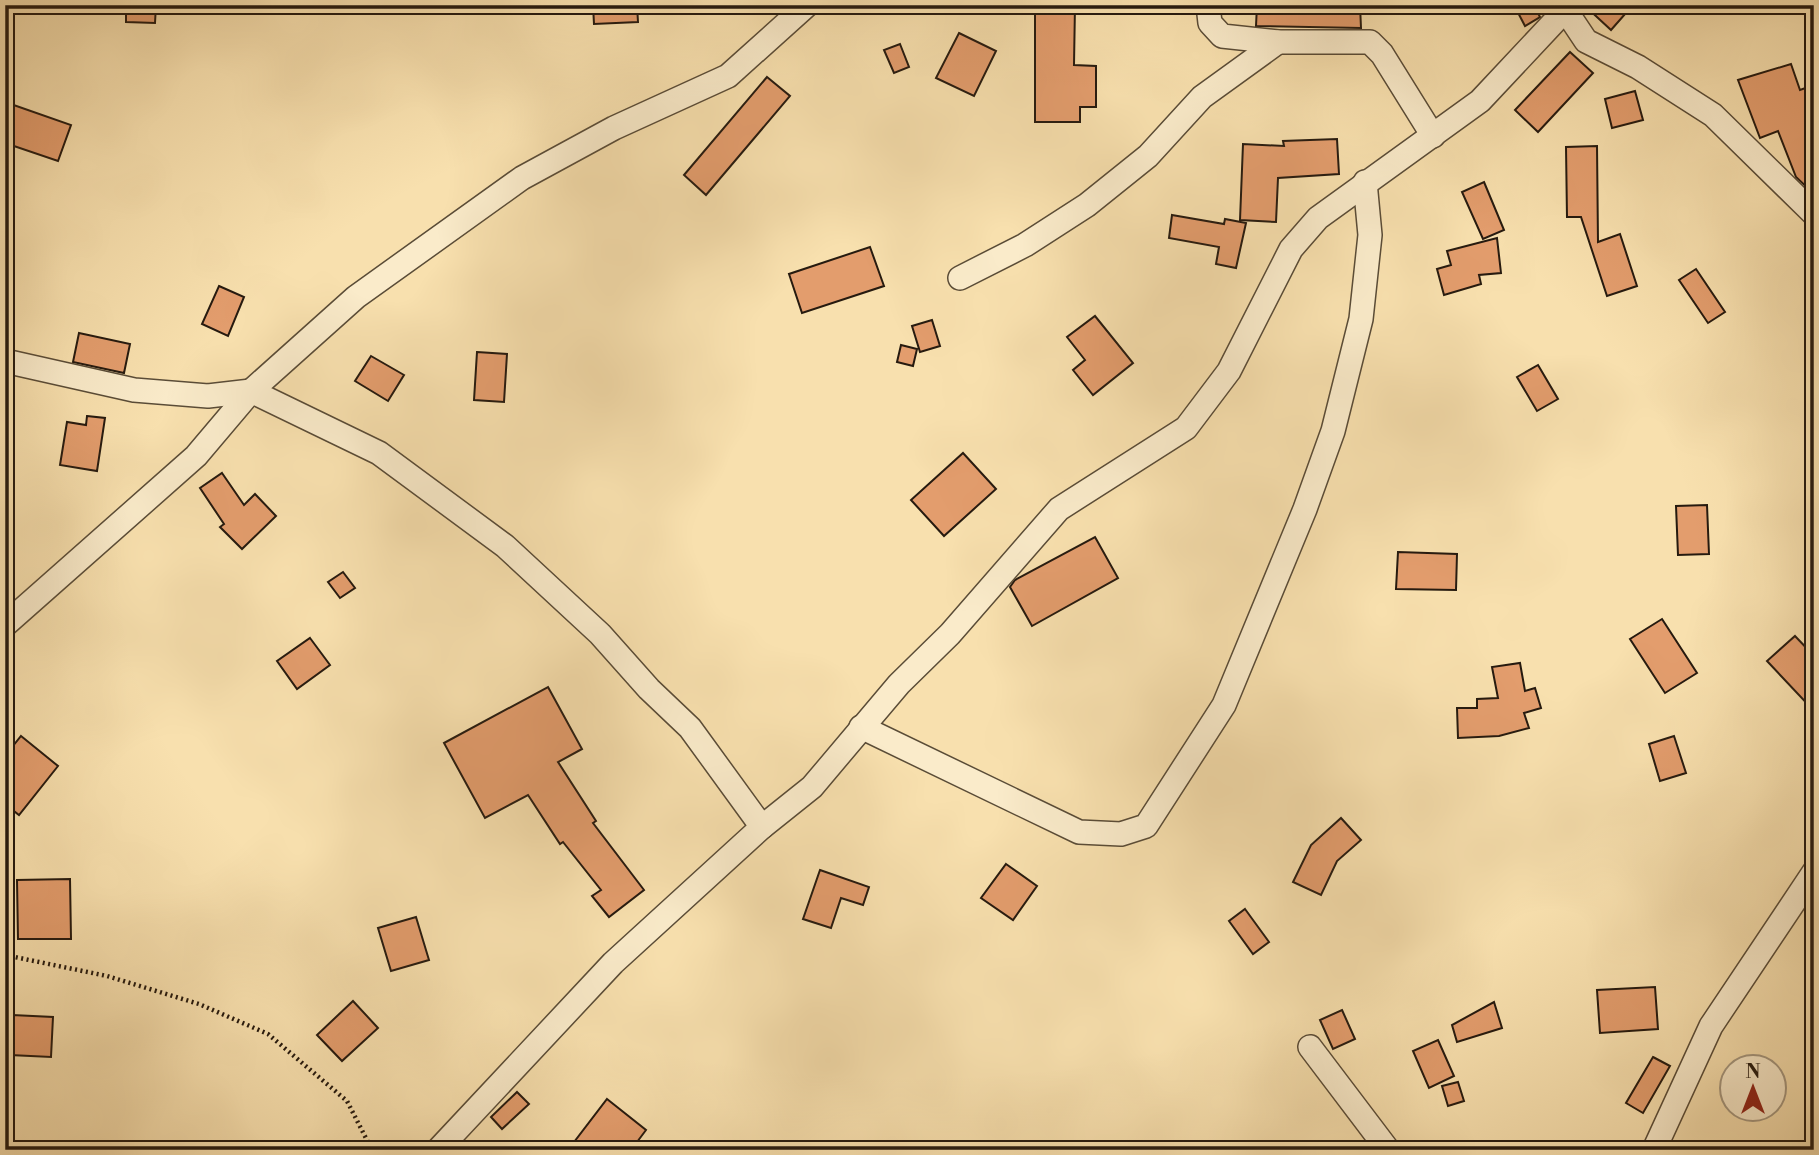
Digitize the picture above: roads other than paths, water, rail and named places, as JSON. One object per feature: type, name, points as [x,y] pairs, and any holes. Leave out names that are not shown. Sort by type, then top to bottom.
[{"type":"street","points":[[5,625],[196,456],[251,391],[356,297],[522,178],[614,128],[728,76],[807,5]]},
{"type":"street","points":[[1208,5],[1210,23],[1222,36],[1278,42],[1370,42],[1382,54],[1433,136]]},
{"type":"street","points":[[438,1150],[612,963],[762,827],[812,787],[861,727],[950,634],[1059,509],[1186,428],[1229,371],[1291,249],[1318,218],[1480,101],[1566,7],[1586,41],[1638,67],[1713,115],[1814,214]]},
{"type":"street","points":[[960,278],[1026,245],[1087,205],[1148,156],[1202,97],[1278,42]]},
{"type":"street","points":[[861,727],[1079,832],[1121,835],[1146,827],[1224,705],[1305,509],[1333,432],[1362,319],[1370,235],[1365,182]]},
{"type":"street","points":[[5,360],[134,390],[208,396],[251,391],[379,453],[505,546],[600,634],[649,689],[690,729],[762,827]]},
{"type":"street","points":[[1654,1150],[1711,1026],[1814,872]]},
{"type":"street","points":[[1310,1047],[1388,1150]]}]
